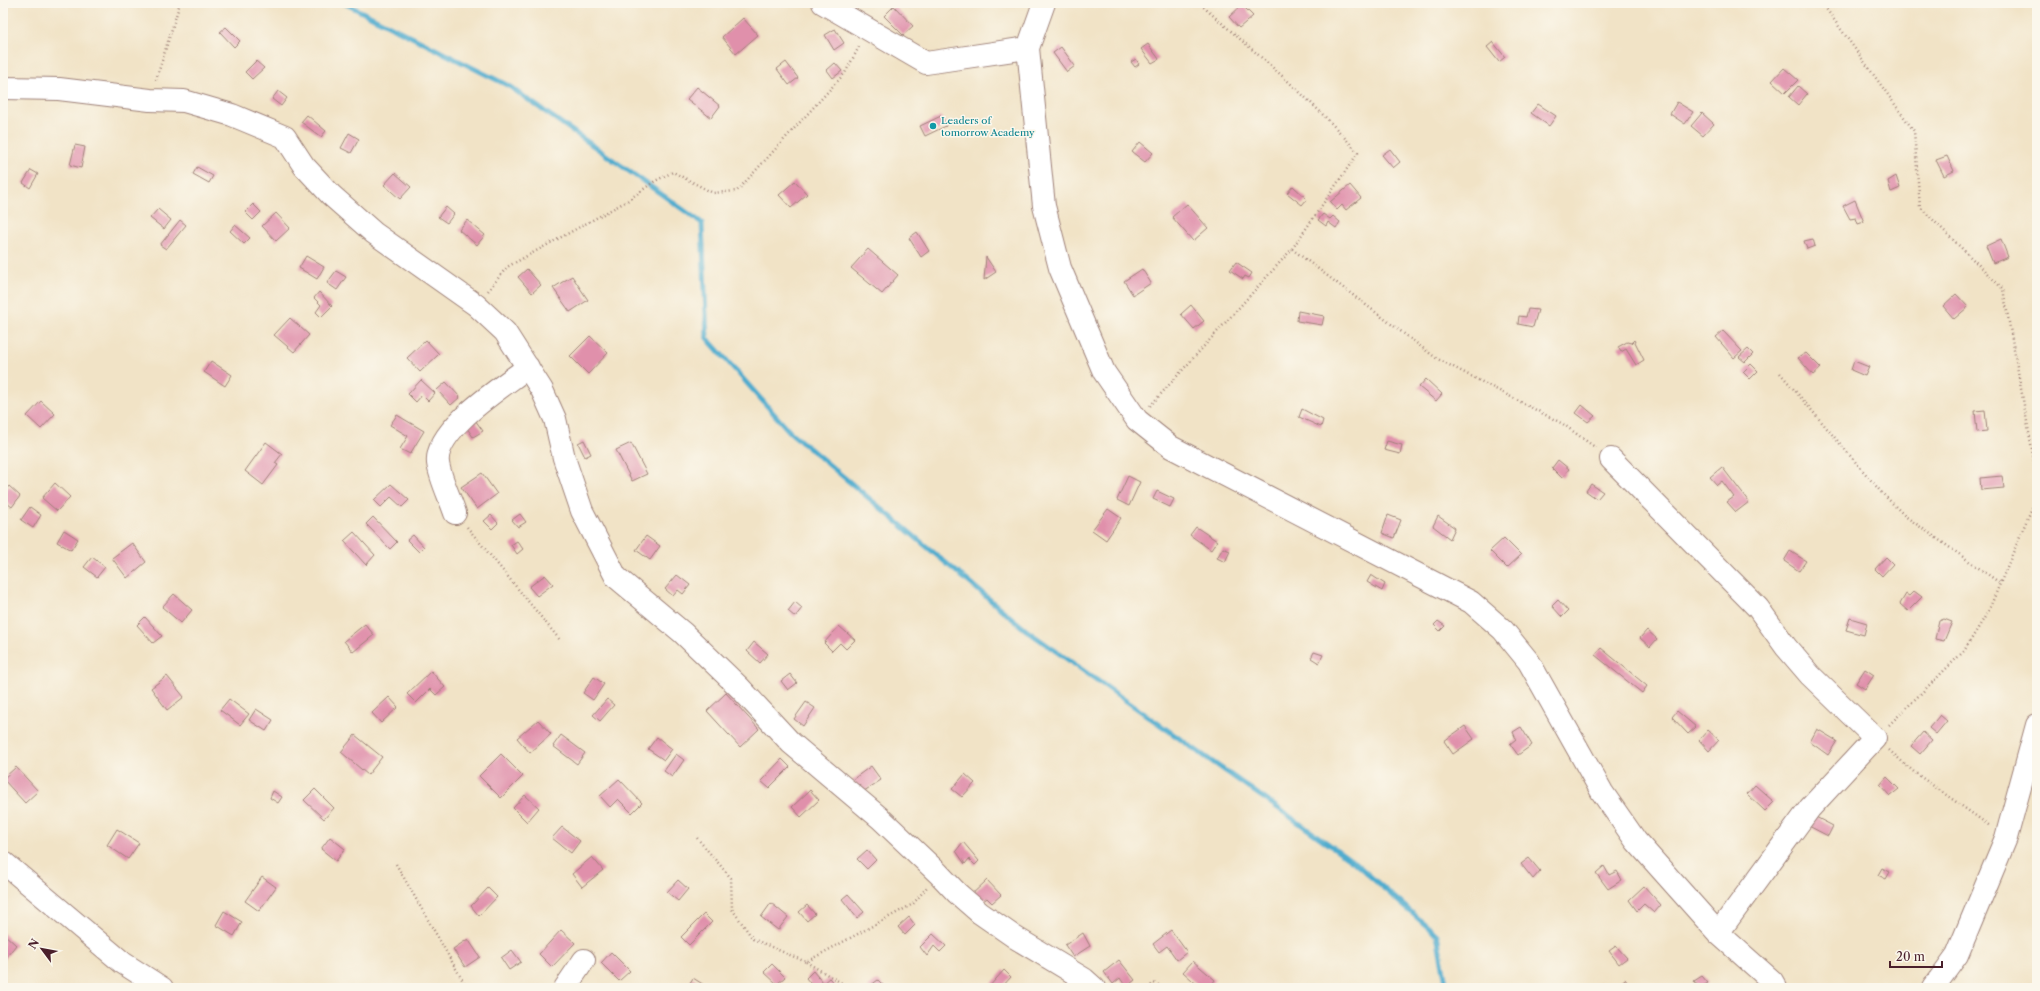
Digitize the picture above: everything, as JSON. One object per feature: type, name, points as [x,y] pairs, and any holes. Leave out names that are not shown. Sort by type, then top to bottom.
[{"type":"street","points":[[823,3],[869,28],[926,63],[1028,48]]},
{"type":"street","points":[[1044,3],[1028,48],[1044,206],[1060,268],[1104,372],[1137,420],[1171,447],[1471,602],[1503,630],[1529,662],[1602,792],[1636,841],[1718,933],[1772,981],[1776,988]]},
{"type":"street","points":[[3,88],[59,89],[150,100],[184,101],[232,115],[286,137],[304,166],[331,195],[364,224],[476,305],[505,332],[542,390],[555,418],[564,458],[582,511],[616,577],[683,633],[740,688],[791,743],[880,818],[957,893],[980,913],[1016,938],[1084,979],[1094,988]]},
{"type":"street","points":[[454,513],[438,462],[440,447],[449,432],[460,420],[528,367]]},
{"type":"street","points":[[1611,459],[1758,608],[1786,647],[1810,675],[1875,738],[1810,808],[1718,933]]},
{"type":"street","points":[[1934,988],[1957,955],[2006,838],[2037,725]]},
{"type":"street","points":[[3,862],[123,963],[162,988]]},
{"type":"street","points":[[565,988],[584,960]]},
{"type":"path","points":[[150,100],[180,3]]},
{"type":"path","points":[[1137,420],[1292,249],[1358,153],[1337,128],[1277,71],[1199,3]]},
{"type":"path","points":[[1822,3],[1914,131],[1920,207],[2003,289],[2037,477]]},
{"type":"path","points":[[476,305],[507,267],[627,201],[655,181],[673,172],[713,193],[737,190],[845,73],[869,28]]},
{"type":"path","points":[[1292,249],[1436,358],[1563,424],[1611,459]]},
{"type":"path","points":[[1780,372],[1881,492],[1905,516],[2000,583]]},
{"type":"path","points":[[2006,838],[1914,772],[1875,738],[1964,651],[1988,612],[2037,496]]},
{"type":"path","points":[[454,513],[560,640]]},
{"type":"path","points":[[697,838],[731,878],[732,909],[753,939],[806,962],[850,988]]},
{"type":"path","points":[[396,864],[466,988]]},
{"type":"path","points":[[806,962],[913,904],[938,873]]},
{"type":"path","points":[[1148,988],[1154,983],[1165,988]]},
{"type":"building","points":[[1738,3],[1751,3],[1740,7]]},
{"type":"building","points":[[1242,5],[1253,16],[1239,28],[1229,17]]},
{"type":"building","points":[[894,6],[913,26],[903,35],[884,16]]},
{"type":"building","points":[[743,18],[758,35],[736,54],[722,37]]},
{"type":"building","points":[[226,27],[240,41],[234,47],[220,32]]},
{"type":"building","points":[[835,29],[844,43],[834,50],[825,35]]},
{"type":"building","points":[[1493,42],[1505,57],[1499,62],[1487,47]]},
{"type":"building","points":[[1148,44],[1159,59],[1152,63],[1141,49]]},
{"type":"building","points":[[1061,47],[1075,66],[1067,72],[1053,53]]},
{"type":"building","points":[[1136,59],[1139,64],[1135,67],[1131,62]]},
{"type":"building","points":[[256,61],[264,68],[252,79],[245,72]]},
{"type":"building","points":[[786,62],[798,78],[789,85],[777,69]]},
{"type":"building","points":[[835,63],[842,71],[833,78],[827,70]]},
{"type":"building","points":[[1784,68],[1798,80],[1785,93],[1772,81]]},
{"type":"building","points":[[1798,86],[1807,94],[1798,105],[1789,97]]},
{"type":"building","points":[[697,87],[720,106],[711,118],[687,99]]},
{"type":"building","points":[[278,91],[287,98],[281,106],[272,99]]},
{"type":"building","points":[[1677,102],[1693,112],[1685,124],[1670,114]]},
{"type":"building","points":[[1538,104],[1556,116],[1549,126],[1531,113]]},
{"type":"building","points":[[1702,113],[1714,124],[1703,136],[1691,126]]},
{"type":"building","points":[[307,115],[326,131],[321,137],[301,122]]},
{"type":"building","name":"Leaders of tomorrow Academy","points":[[941,116],[946,126],[925,136],[920,126]]},
{"type":"building","points":[[349,133],[359,139],[351,153],[341,148]]},
{"type":"building","points":[[1140,142],[1153,153],[1145,162],[1132,152]]},
{"type":"building","points":[[75,145],[85,147],[81,168],[70,165]]},
{"type":"building","points":[[1390,149],[1400,162],[1393,168],[1382,155]]},
{"type":"building","points":[[1947,156],[1954,171],[1944,176],[1936,160]]},
{"type":"building","points":[[197,167],[213,176],[209,183],[193,174]]},
{"type":"building","points":[[31,170],[38,174],[30,188],[23,183]]},
{"type":"building","points":[[395,173],[411,187],[400,199],[384,185]]},
{"type":"building","points":[[1896,176],[1900,188],[1891,192],[1888,181]]},
{"type":"building","points":[[795,181],[807,194],[791,208],[779,195]]},
{"type":"building","points":[[1350,185],[1361,198],[1346,210],[1342,205],[1337,210],[1330,202]]},
{"type":"building","points":[[1293,186],[1307,199],[1302,205],[1287,193]]},
{"type":"building","points":[[1855,200],[1864,222],[1858,224],[1856,218],[1850,219],[1843,206]]},
{"type":"building","points":[[253,204],[261,212],[253,220],[245,212]]},
{"type":"building","points":[[1187,204],[1208,228],[1193,241],[1172,217]]},
{"type":"building","points":[[446,207],[454,214],[447,223],[438,217]]},
{"type":"building","points":[[158,209],[171,220],[164,229],[150,218]]},
{"type":"building","points":[[276,213],[290,228],[276,241],[262,226]]},
{"type":"building","points":[[1323,214],[1330,219],[1333,216],[1340,222],[1336,228],[1328,222],[1326,226],[1318,220]]},
{"type":"building","points":[[180,220],[186,225],[166,249],[160,245]]},
{"type":"building","points":[[467,220],[485,235],[477,245],[459,230]]},
{"type":"building","points":[[235,225],[250,238],[244,244],[230,231]]},
{"type":"building","points":[[917,232],[929,251],[921,257],[909,238]]},
{"type":"building","points":[[1813,239],[1815,246],[1807,249],[1804,241]]},
{"type":"building","points":[[2001,239],[2008,257],[1993,263],[1986,246]]},
{"type":"building","points":[[868,249],[898,275],[882,294],[851,268]]},
{"type":"building","points":[[306,256],[324,267],[317,279],[299,268]]},
{"type":"building","points":[[986,257],[996,272],[984,280]]},
{"type":"building","points":[[1236,262],[1252,273],[1249,278],[1245,276],[1243,279],[1230,270]]},
{"type":"building","points":[[527,269],[541,285],[532,293],[518,277]]},
{"type":"building","points":[[1142,269],[1151,283],[1133,295],[1124,281]]},
{"type":"building","points":[[336,271],[346,277],[337,290],[327,283]]},
{"type":"building","points":[[572,276],[588,300],[570,312],[553,288]]},
{"type":"building","points":[[319,292],[332,306],[321,317],[316,312],[321,305],[314,298]]},
{"type":"building","points":[[1956,294],[1968,307],[1954,319],[1943,306]]},
{"type":"building","points":[[1191,305],[1204,321],[1194,329],[1181,314]]},
{"type":"building","points":[[1528,309],[1538,310],[1533,327],[1518,324],[1519,316],[1526,317]]},
{"type":"building","points":[[1298,311],[1324,316],[1322,325],[1297,321]]},
{"type":"building","points":[[290,318],[309,335],[294,352],[274,335]]},
{"type":"building","points":[[1723,331],[1742,351],[1734,358],[1716,337]]},
{"type":"building","points":[[590,336],[608,353],[588,374],[570,356]]},
{"type":"building","points":[[426,340],[439,354],[420,372],[407,358]]},
{"type":"building","points":[[1634,340],[1644,360],[1636,365],[1626,349],[1621,352],[1618,347],[1627,342],[1631,343]]},
{"type":"building","points":[[1748,349],[1753,354],[1745,362],[1739,357]]},
{"type":"building","points":[[1806,353],[1821,368],[1813,375],[1798,358]]},
{"type":"building","points":[[211,361],[232,375],[225,386],[204,372]]},
{"type":"building","points":[[1854,361],[1869,367],[1865,376],[1851,370]]},
{"type":"building","points":[[1751,364],[1758,371],[1750,379],[1743,372]]},
{"type":"building","points":[[1426,379],[1442,394],[1436,401],[1419,387]]},
{"type":"building","points":[[421,380],[435,393],[428,401],[422,395],[416,402],[408,394]]},
{"type":"building","points":[[446,382],[460,397],[451,405],[437,390]]},
{"type":"building","points":[[41,401],[55,414],[41,429],[27,416]]},
{"type":"building","points":[[1582,405],[1595,416],[1588,422],[1576,413]]},
{"type":"building","points":[[1302,409],[1323,420],[1321,427],[1299,417]]},
{"type":"building","points":[[1985,410],[1987,431],[1977,432],[1975,411]]},
{"type":"building","points":[[470,413],[483,431],[473,437],[461,419]]},
{"type":"building","points":[[397,415],[424,431],[410,454],[400,449],[408,436],[390,425]]},
{"type":"building","points":[[584,440],[591,454],[585,457],[578,443]]},
{"type":"building","points":[[1387,441],[1402,445],[1400,454],[1384,450]]},
{"type":"building","points":[[266,442],[282,454],[275,463],[278,465],[263,485],[245,471]]},
{"type":"building","points":[[631,443],[647,474],[632,481],[616,450]]},
{"type":"building","points":[[1558,460],[1569,469],[1562,478],[1552,468]]},
{"type":"building","points":[[1722,467],[1749,502],[1736,512],[1727,502],[1734,497],[1722,481],[1717,485],[1710,477]]},
{"type":"building","points":[[482,473],[497,494],[477,509],[461,487]]},
{"type":"building","points":[[1128,476],[1140,482],[1129,506],[1117,500]]},
{"type":"building","points":[[2002,476],[2004,488],[1981,490],[1980,478]]},
{"type":"building","points":[[55,483],[70,497],[57,511],[42,498]]},
{"type":"building","points":[[391,484],[409,500],[402,507],[391,497],[381,507],[374,500]]},
{"type":"building","points":[[1591,484],[1603,492],[1597,499],[1586,491]]},
{"type":"building","points":[[9,486],[20,496],[12,507],[3,500],[3,493]]},
{"type":"building","points":[[1157,491],[1174,499],[1170,507],[1153,499]]},
{"type":"building","points":[[30,507],[41,515],[33,528],[21,520]]},
{"type":"building","points":[[1108,509],[1121,518],[1106,540],[1092,530]]},
{"type":"building","points":[[520,514],[526,522],[518,527],[512,520]]},
{"type":"building","points":[[491,515],[498,523],[492,529],[484,521]]},
{"type":"building","points":[[1388,515],[1401,520],[1394,538],[1382,533]]},
{"type":"building","points":[[1438,516],[1455,528],[1450,539],[1433,526]]},
{"type":"building","points":[[373,517],[397,542],[390,549],[366,524]]},
{"type":"building","points":[[1196,527],[1217,541],[1211,550],[1190,535]]},
{"type":"building","points":[[64,530],[78,539],[71,550],[57,542]]},
{"type":"building","points":[[354,532],[375,555],[366,565],[344,541]]},
{"type":"building","points":[[413,535],[424,547],[419,552],[407,540]]},
{"type":"building","points":[[646,536],[660,546],[650,560],[636,550]]},
{"type":"building","points":[[1504,538],[1521,555],[1507,568],[1490,551]]},
{"type":"building","points":[[517,541],[523,549],[517,554],[511,545]]},
{"type":"building","points":[[132,543],[146,562],[127,578],[112,558]]},
{"type":"building","points":[[1223,548],[1230,551],[1225,562],[1217,558]]},
{"type":"building","points":[[1790,551],[1806,561],[1799,571],[1784,561]]},
{"type":"building","points":[[92,557],[105,567],[97,577],[84,567]]},
{"type":"building","points":[[1886,557],[1893,564],[1882,576],[1875,569]]},
{"type":"building","points":[[545,575],[553,584],[537,596],[529,587]]},
{"type":"building","points":[[677,575],[690,585],[683,594],[678,590],[673,596],[665,589]]},
{"type":"building","points":[[1371,575],[1385,584],[1382,591],[1367,582]]},
{"type":"building","points":[[1914,591],[1922,597],[1908,611],[1900,604],[1906,594],[1909,596]]},
{"type":"building","points":[[174,594],[192,610],[181,623],[162,607]]},
{"type":"building","points":[[1558,600],[1568,611],[1562,617],[1552,606]]},
{"type":"building","points":[[795,602],[802,608],[795,617],[788,611]]},
{"type":"building","points":[[145,617],[162,636],[153,643],[137,625]]},
{"type":"building","points":[[1850,618],[1867,623],[1864,635],[1846,630]]},
{"type":"building","points":[[1944,619],[1952,622],[1944,641],[1935,639],[1939,621]]},
{"type":"building","points":[[1438,621],[1445,626],[1440,631],[1434,625]]},
{"type":"building","points":[[365,624],[374,635],[353,652],[344,641]]},
{"type":"building","points":[[839,626],[855,640],[846,649],[840,643],[832,651],[824,643]]},
{"type":"building","points":[[1647,630],[1657,639],[1650,647],[1640,638]]},
{"type":"building","points":[[754,642],[768,654],[760,663],[747,651]]},
{"type":"building","points":[[1601,648],[1647,686],[1642,693],[1595,655]]},
{"type":"building","points":[[1314,652],[1323,655],[1319,663],[1311,658]]},
{"type":"building","points":[[1865,669],[1874,675],[1865,689],[1856,683]]},
{"type":"building","points":[[431,671],[445,687],[436,695],[430,689],[416,703],[407,694]]},
{"type":"building","points":[[790,674],[797,683],[788,690],[781,681]]},
{"type":"building","points":[[167,676],[184,697],[167,710],[151,688]]},
{"type":"building","points":[[594,677],[604,684],[593,700],[583,693]]},
{"type":"building","points":[[726,693],[759,729],[740,747],[707,711]]},
{"type":"building","points":[[389,697],[398,707],[381,723],[372,713]]},
{"type":"building","points":[[229,699],[249,714],[240,725],[220,710]]},
{"type":"building","points":[[607,699],[614,705],[600,721],[593,715]]},
{"type":"building","points":[[806,702],[815,708],[803,726],[794,719]]},
{"type":"building","points":[[256,709],[273,720],[266,731],[249,720]]},
{"type":"building","points":[[1677,711],[1696,727],[1688,734],[1672,717]]},
{"type":"building","points":[[1940,715],[1947,721],[1936,734],[1929,728]]},
{"type":"building","points":[[538,720],[551,734],[530,753],[517,738]]},
{"type":"building","points":[[1465,726],[1474,739],[1453,754],[1444,741]]},
{"type":"building","points":[[1521,727],[1532,745],[1518,755],[1510,744],[1516,739],[1513,732]]},
{"type":"building","points":[[1817,729],[1837,741],[1828,755],[1810,742]]},
{"type":"building","points":[[1708,730],[1719,740],[1709,751],[1699,740]]},
{"type":"building","points":[[1923,732],[1932,740],[1920,754],[1911,746]]},
{"type":"building","points":[[355,735],[382,757],[368,775],[341,752]]},
{"type":"building","points":[[561,735],[585,753],[577,764],[553,746]]},
{"type":"building","points":[[657,737],[672,749],[664,760],[648,749]]},
{"type":"building","points":[[501,754],[523,776],[501,798],[479,776]]},
{"type":"building","points":[[676,754],[684,760],[672,777],[664,771]]},
{"type":"building","points":[[782,759],[790,767],[769,788],[761,781]]},
{"type":"building","points":[[871,766],[881,780],[861,793],[852,780]]},
{"type":"building","points":[[16,767],[38,791],[25,803],[3,779]]},
{"type":"building","points":[[965,774],[975,783],[962,797],[952,789]]},
{"type":"building","points":[[1887,777],[1899,789],[1890,796],[1880,785]]},
{"type":"building","points":[[619,779],[642,803],[632,813],[618,799],[610,807],[600,796]]},
{"type":"building","points":[[1755,785],[1774,802],[1765,811],[1747,794]]},
{"type":"building","points":[[315,789],[334,808],[324,819],[304,800]]},
{"type":"building","points":[[810,790],[819,800],[801,817],[792,807]]},
{"type":"building","points":[[273,791],[282,797],[278,803],[270,798]]},
{"type":"building","points":[[525,795],[539,808],[527,822],[513,808]]},
{"type":"building","points":[[1812,815],[1833,826],[1828,836],[1805,824]]},
{"type":"building","points":[[562,827],[580,841],[571,853],[552,838]]},
{"type":"building","points":[[117,829],[139,843],[128,859],[107,845]]},
{"type":"building","points":[[330,837],[345,849],[336,861],[321,849]]},
{"type":"building","points":[[963,842],[979,861],[975,865],[969,859],[965,864],[956,851]]},
{"type":"building","points":[[867,850],[876,860],[867,869],[857,859]]},
{"type":"building","points":[[592,857],[603,870],[582,887],[572,874]]},
{"type":"building","points":[[1529,858],[1540,871],[1533,879],[1521,864]]},
{"type":"building","points":[[1604,866],[1609,875],[1617,871],[1622,880],[1608,889],[1596,873]]},
{"type":"building","points":[[1882,868],[1890,872],[1886,879],[1878,875]]},
{"type":"building","points":[[262,877],[276,887],[259,911],[245,901]]},
{"type":"building","points":[[678,880],[688,889],[678,901],[667,892]]},
{"type":"building","points":[[987,880],[1001,895],[992,903],[987,898],[976,907],[968,898]]},
{"type":"building","points":[[1644,886],[1661,905],[1654,913],[1644,904],[1637,911],[1629,900]]},
{"type":"building","points":[[488,888],[497,897],[479,916],[471,906]]},
{"type":"building","points":[[848,894],[864,912],[857,918],[842,899]]},
{"type":"building","points":[[771,903],[788,917],[778,930],[761,917]]},
{"type":"building","points":[[807,905],[815,914],[807,921],[799,912]]},
{"type":"building","points":[[224,911],[242,922],[234,936],[216,925]]},
{"type":"building","points":[[704,914],[712,922],[689,945],[681,937]]},
{"type":"building","points":[[909,917],[915,925],[905,935],[898,927]]},
{"type":"building","points":[[561,930],[575,943],[552,967],[539,954]]},
{"type":"building","points":[[1171,930],[1187,952],[1177,960],[1167,946],[1159,952],[1153,944]]},
{"type":"building","points":[[3,933],[16,945],[4,960],[3,959]]},
{"type":"building","points":[[1083,933],[1090,946],[1073,957],[1065,945]]},
{"type":"building","points":[[933,934],[946,946],[940,952],[934,946],[927,956],[920,947]]},
{"type":"building","points":[[468,939],[480,957],[465,967],[453,949]]},
{"type":"building","points":[[1616,946],[1627,958],[1619,964],[1609,951]]},
{"type":"building","points":[[512,950],[521,962],[509,970],[501,958]]},
{"type":"building","points":[[611,952],[630,971],[619,981],[601,963]]},
{"type":"building","points":[[1119,960],[1135,980],[1126,987],[1120,978],[1113,984],[1104,972]]},
{"type":"building","points":[[1193,961],[1215,980],[1209,988],[1201,988],[1183,972]]},
{"type":"building","points":[[772,964],[785,977],[777,984],[764,972]]},
{"type":"building","points":[[1004,970],[1011,977],[1001,988],[988,988]]},
{"type":"building","points":[[813,971],[823,983],[829,978],[838,988],[814,988],[806,978]]},
{"type":"building","points":[[1702,976],[1708,983],[1699,988],[1694,981]]},
{"type":"building","points":[[693,978],[709,988],[691,988],[688,986]]},
{"type":"building","points":[[1625,979],[1631,988],[1614,988]]},
{"type":"building","points":[[878,980],[886,988],[867,988]]},
{"type":"building","points":[[1602,983],[1608,988],[1597,988]]},
{"type":"waterway","points":[[344,3],[509,86],[702,223],[707,338],[790,432],[1026,630],[1354,862],[1437,935],[1447,988]]},
{"type":"place","name":"Leaders of tomorrow Academy","points":[[933,126]]}]
